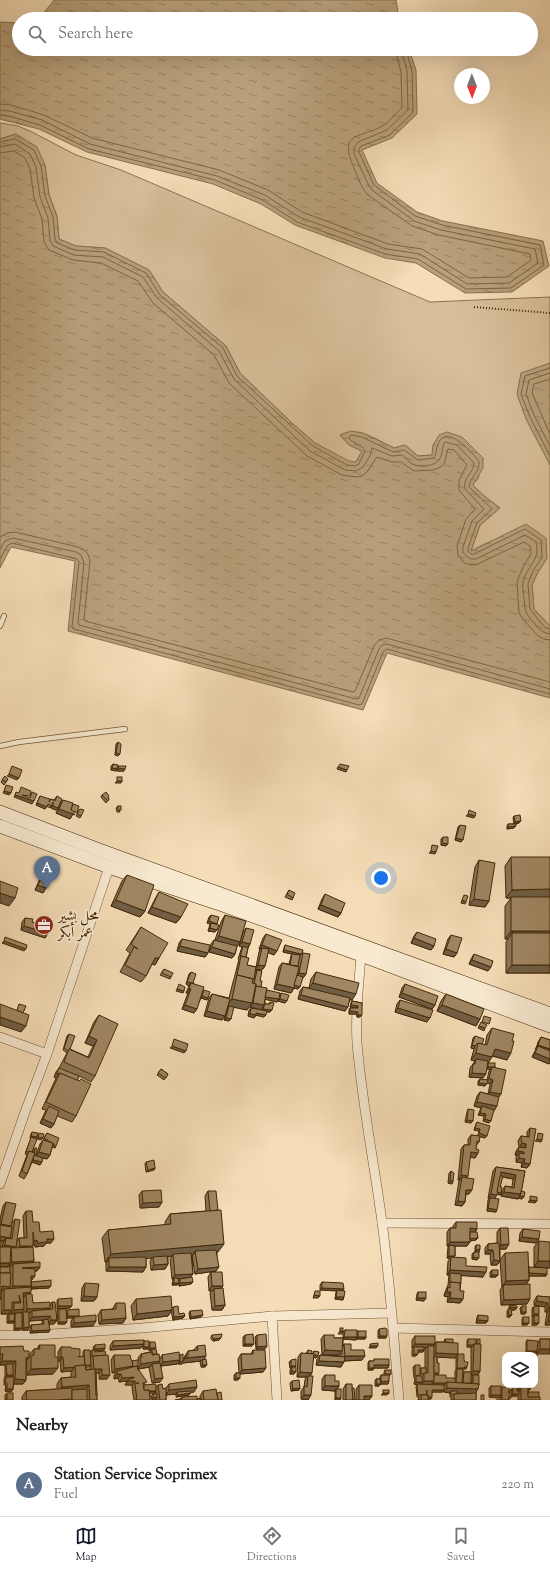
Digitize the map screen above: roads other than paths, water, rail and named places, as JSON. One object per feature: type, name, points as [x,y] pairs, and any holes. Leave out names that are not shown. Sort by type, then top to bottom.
[{"type":"main road","points":[[0,812],[363,951],[550,1026]]},
{"type":"main road","points":[[0,826],[109,867],[550,1014]]},
{"type":"street","points":[[0,1184],[47,1054],[109,867]]},
{"type":"street","points":[[363,951],[357,1001],[357,1042],[369,1138],[382,1223],[392,1313],[399,1400]]},
{"type":"street","points":[[0,1037],[47,1054]]},
{"type":"street","points":[[382,1223],[550,1224]]},
{"type":"street","points":[[0,1335],[37,1335],[142,1328],[272,1316],[392,1313]]},
{"type":"street","points":[[272,1316],[277,1400]]},
{"type":"street","points":[[393,1328],[550,1332]]},
{"type":"lane","points":[[0,626],[4,616]]},
{"type":"lane","points":[[0,746],[18,742],[125,729]]},
{"type":"water","points":[[54,0],[396,0],[398,12],[45,12]]},
{"type":"water","points":[[0,22],[12,23],[12,56],[411,56],[416,70],[417,114],[392,138],[362,150],[377,183],[417,212],[443,221],[543,241],[549,266],[512,292],[465,293],[416,263],[385,258],[295,225],[261,204],[213,184],[87,152],[39,129],[0,119]]},
{"type":"water","points":[[16,134],[37,147],[45,165],[49,195],[57,216],[59,239],[76,246],[105,248],[149,270],[163,292],[226,346],[240,373],[315,443],[349,461],[356,462],[362,451],[349,445],[340,435],[351,431],[363,433],[394,448],[405,445],[418,456],[432,455],[433,445],[439,435],[447,432],[462,437],[483,458],[483,468],[473,485],[500,508],[480,525],[471,551],[526,524],[546,538],[547,558],[532,585],[534,609],[550,626],[550,698],[387,653],[363,710],[68,631],[75,561],[11,547],[0,568],[0,139]]},
{"type":"water","points":[[550,363],[550,465],[526,419],[517,394],[521,373]]},
{"type":"place","name":"Station Service Soprimex","points":[[47,889]]},
{"type":"place","name":"محل بشير عمر أبكر","points":[[44,925]]}]
